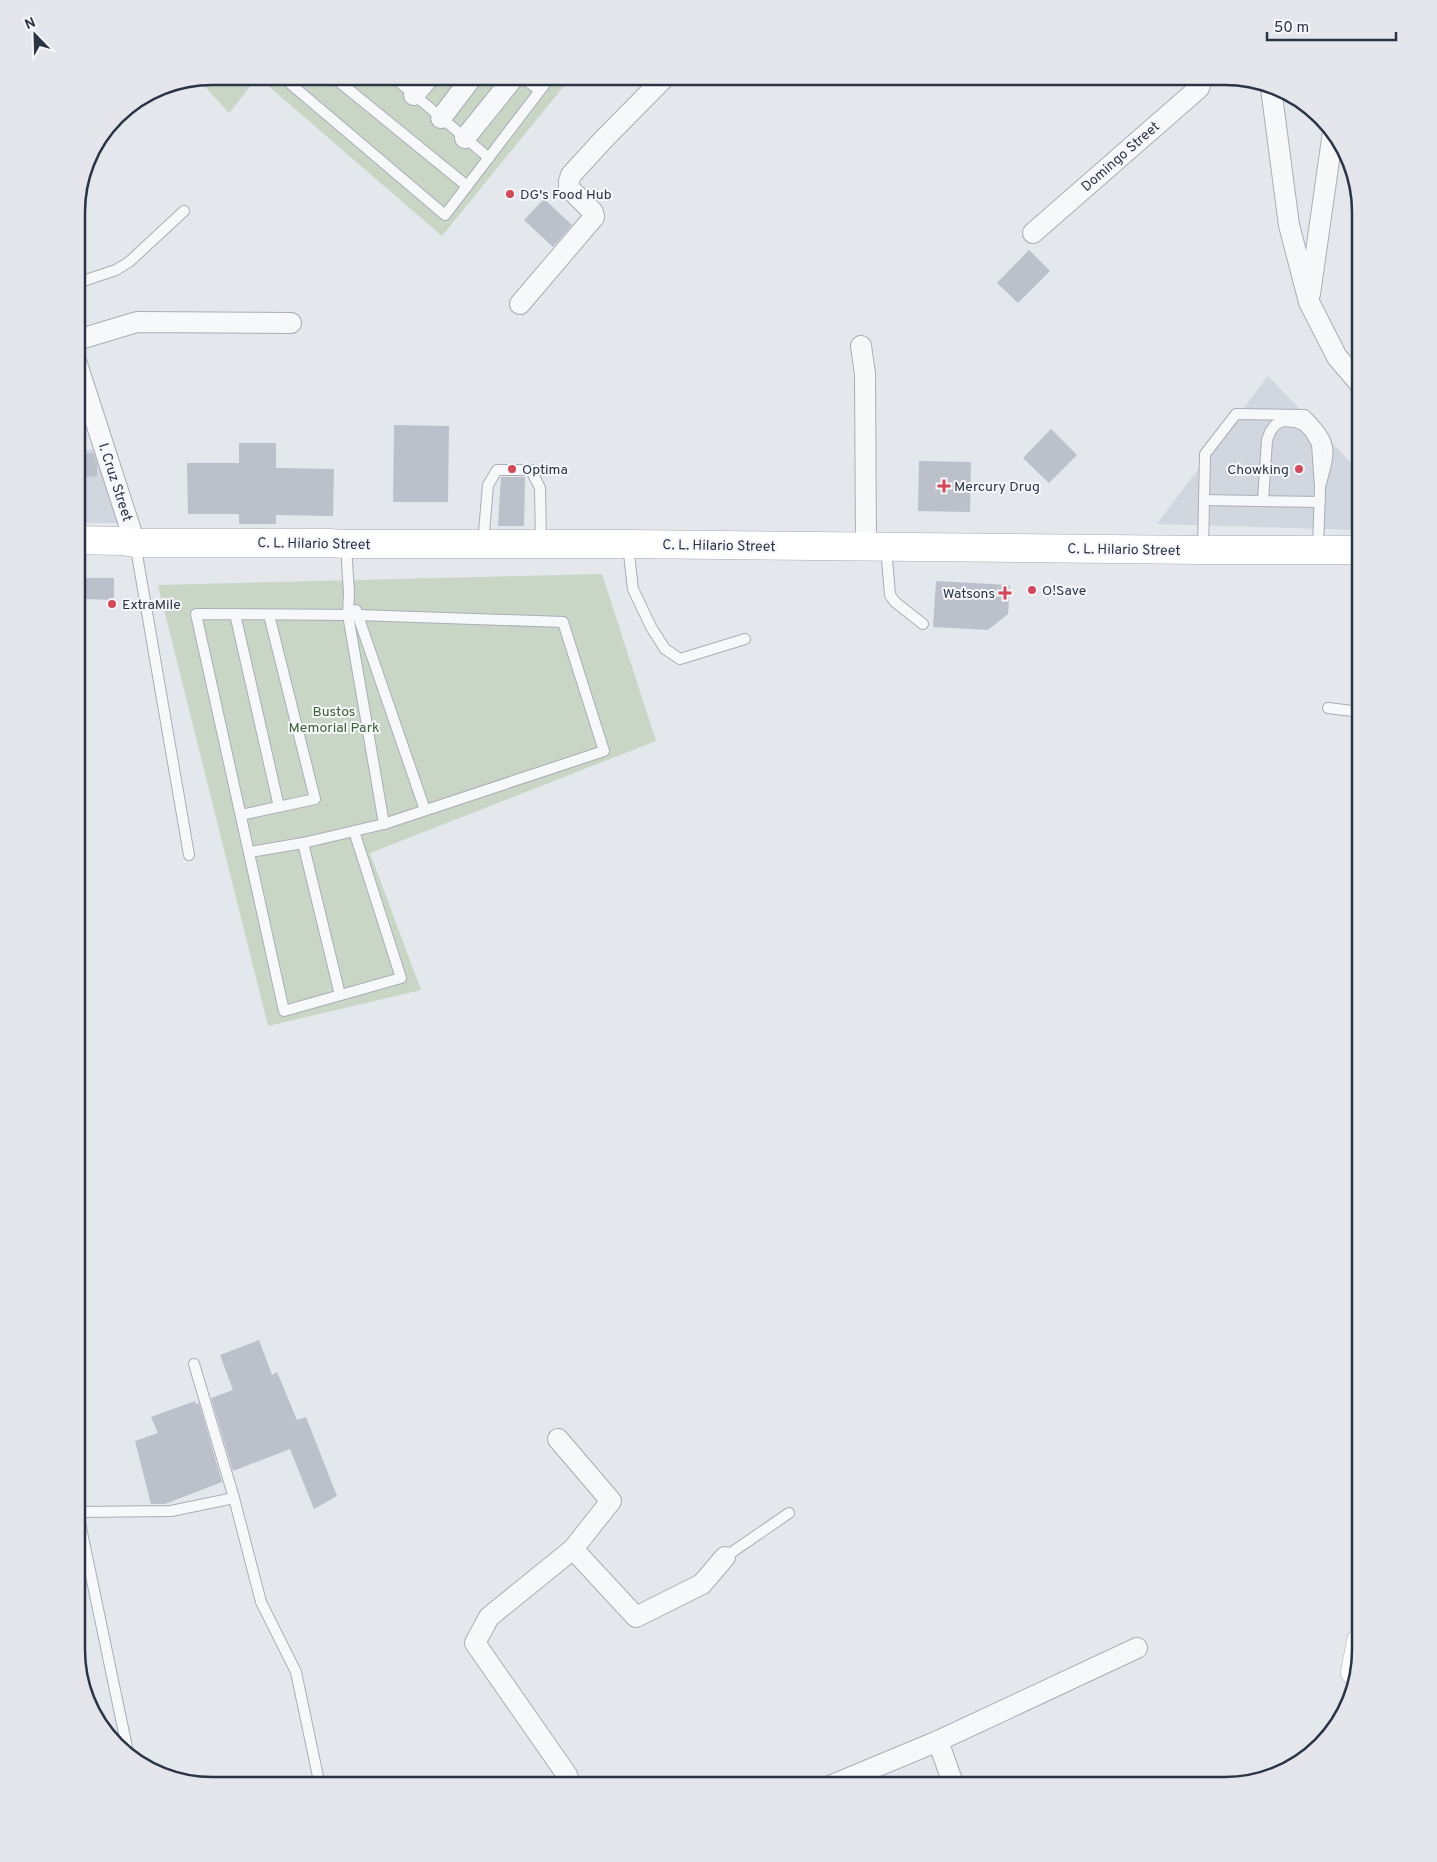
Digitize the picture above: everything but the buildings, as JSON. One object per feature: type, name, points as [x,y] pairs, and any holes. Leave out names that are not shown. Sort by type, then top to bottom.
[{"type":"main road","name":"C. L. Hilario Street","points":[[85,540],[121,540],[135,543],[329,542],[346,544],[628,544],[1352,550]]},
{"type":"street","points":[[414,95],[422,85]]},
{"type":"street","points":[[441,118],[466,85]]},
{"type":"street","points":[[466,138],[508,85]]},
{"type":"street","points":[[520,304],[594,217],[593,212],[569,188],[569,181],[572,175],[603,140],[657,85]]},
{"type":"street","name":"Domingo Street","points":[[1033,233],[1199,88],[1200,85]]},
{"type":"street","points":[[1272,94],[1289,225],[1309,302],[1337,357],[1352,374]]},
{"type":"street","points":[[1309,302],[1332,143]]},
{"type":"street","points":[[85,337],[137,322],[291,324]]},
{"type":"street","points":[[861,346],[865,374],[876,546]]},
{"type":"street","name":"I. Cruz Street","points":[[85,391],[135,543]]},
{"type":"street","points":[[558,1439],[610,1501],[573,1549],[489,1617],[475,1643],[568,1777]]},
{"type":"street","points":[[573,1549],[636,1617],[702,1584],[725,1557]]},
{"type":"street","points":[[852,1777],[938,1741],[1137,1648]]},
{"type":"street","points":[[938,1741],[951,1777]]},
{"type":"lane","points":[[294,85],[446,215],[543,85]]},
{"type":"lane","points":[[343,85],[467,186]]},
{"type":"lane","points":[[402,85],[488,158]]},
{"type":"lane","points":[[532,85],[539,90]]},
{"type":"lane","points":[[85,280],[116,270],[128,262],[184,211]]},
{"type":"lane","points":[[1203,550],[1205,454],[1236,414],[1305,415],[1319,429],[1327,442],[1327,461],[1320,487]]},
{"type":"lane","points":[[1263,501],[1267,440],[1270,432],[1275,425],[1282,422],[1295,422],[1302,425],[1310,432],[1317,444],[1320,487],[1318,550]]},
{"type":"lane","points":[[483,544],[488,484],[497,470],[531,470],[540,488],[541,544]]},
{"type":"lane","points":[[1204,500],[1320,502]]},
{"type":"lane","points":[[135,543],[189,855]]},
{"type":"lane","points":[[346,544],[348,594],[353,615],[384,824]]},
{"type":"lane","points":[[628,544],[633,589],[651,627],[665,648],[680,659],[745,639]]},
{"type":"lane","points":[[876,546],[890,595],[895,602],[923,624]]},
{"type":"lane","points":[[250,852],[303,843],[384,824],[604,751],[563,622],[353,615],[196,614],[284,1011],[401,978],[354,832]]},
{"type":"lane","points":[[235,614],[279,807]]},
{"type":"lane","points":[[241,815],[315,799],[269,615]]},
{"type":"lane","points":[[353,615],[425,810]]},
{"type":"lane","points":[[1328,708],[1352,711]]},
{"type":"lane","points":[[303,843],[340,995]]},
{"type":"lane","points":[[194,1364],[234,1498],[261,1602],[296,1672],[318,1777]]},
{"type":"lane","points":[[85,1508],[171,1512],[234,1498]]},
{"type":"lane","points":[[725,1557],[789,1513]]},
{"type":"lane","points":[[85,1546],[126,1744]]},
{"type":"shaded area","points":[[1268,376],[1352,464],[1352,530],[1157,524]]},
{"type":"shaded area","points":[[98,449],[118,523],[85,523],[85,450]]},
{"type":"green space","points":[[204,85],[252,85],[229,113]]},
{"type":"green space","points":[[267,85],[565,85],[442,236]]},
{"type":"green space","name":"Bustos Memorial Park","points":[[602,574],[656,741],[370,853],[421,990],[268,1026],[158,585]]},
{"type":"place","name":"DG's Food Hub","points":[[510,194]]},
{"type":"place","name":"Optima","points":[[512,469]]},
{"type":"place","name":"Chowking","points":[[1299,469]]},
{"type":"place","name":"Mercury Drug","points":[[944,486]]},
{"type":"place","name":"O!Save","points":[[1032,590]]},
{"type":"place","name":"Watsons","points":[[1005,593]]},
{"type":"place","name":"ExtraMile","points":[[112,604]]}]
